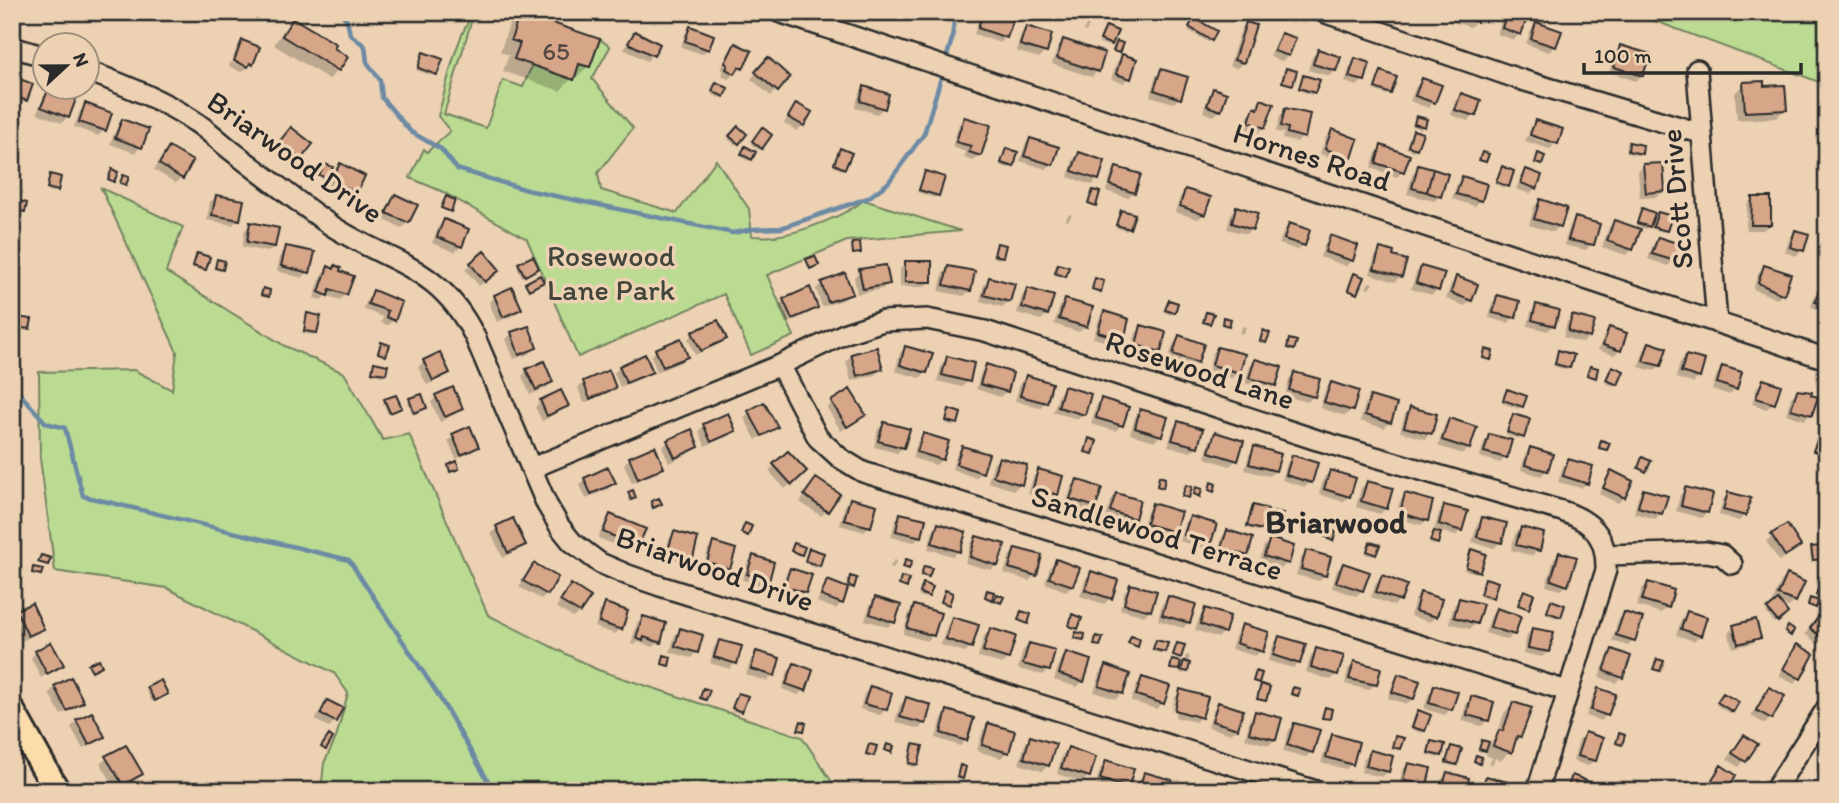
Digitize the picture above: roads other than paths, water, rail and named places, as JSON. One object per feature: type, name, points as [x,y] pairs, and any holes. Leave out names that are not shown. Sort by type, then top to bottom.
[{"type":"main road","points":[[15,724],[57,791]]},
{"type":"street","name":"Hornes Road","points":[[779,12],[1827,359]]},
{"type":"street","points":[[1322,12],[1522,80],[1700,133]]},
{"type":"street","points":[[12,47],[32,53]]},
{"type":"street","name":"Scott Drive","points":[[1697,69],[1717,323]]},
{"type":"street","name":"Briarwood Drive","points":[[102,77],[164,103],[196,122],[330,224],[365,245],[409,265],[442,288],[464,315],[547,505],[572,542],[615,570],[1316,791]]},
{"type":"street","name":"Rosewood Lane","points":[[532,468],[779,365],[846,333],[883,321],[927,318],[972,327],[1317,440],[1579,517],[1594,529],[1607,555]]},
{"type":"street","name":"Sandlewood Terrace","points":[[779,365],[818,438],[840,458],[863,472],[1567,691]]},
{"type":"street","points":[[1537,791],[1606,570],[1607,555],[1706,552],[1722,555],[1732,564]]},
{"type":"street","points":[[1774,791],[1827,708]]},
{"type":"waterway","points":[[340,12],[347,20],[350,34],[365,46],[367,62],[380,80],[382,98],[411,132],[441,149],[457,169],[527,190],[733,233],[781,228],[868,198],[888,183],[924,134],[943,71]]},
{"type":"waterway","points":[[945,63],[952,39],[955,12]]},
{"type":"waterway","points":[[12,385],[46,423],[65,428],[83,496],[349,560],[437,693],[488,781],[490,791]]},
{"type":"district","name":"Briarwood","points":[[1336,522]]},
{"type":"park label","name":"Rosewood Lane Park","points":[[611,273]]}]
